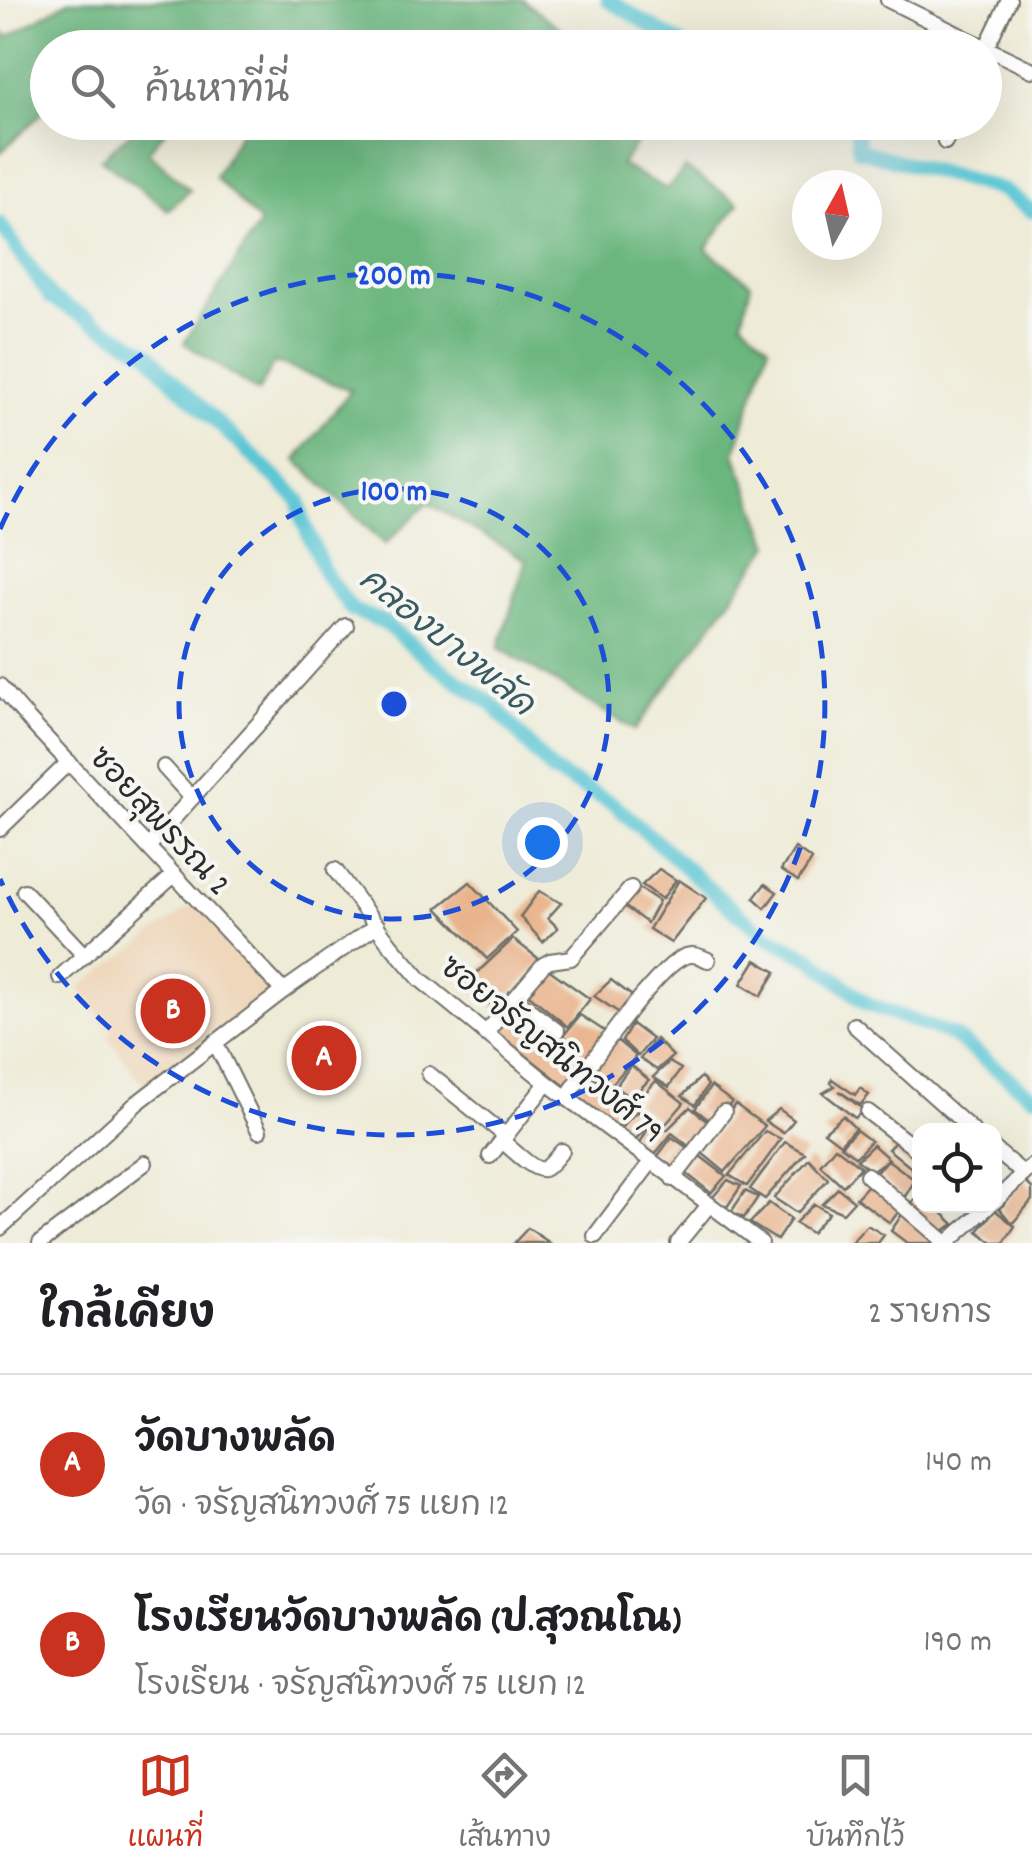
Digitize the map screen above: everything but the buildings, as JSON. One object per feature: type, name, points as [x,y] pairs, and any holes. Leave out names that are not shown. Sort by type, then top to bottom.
[{"type":"street","points":[[888,0],[946,30]]},
{"type":"street","points":[[995,30],[1009,0]]},
{"type":"street","points":[[1002,57],[1032,70]]},
{"type":"street","points":[[148,847],[346,626]]},
{"type":"street","name":"ซอยสุพรรณ 2","points":[[0,686],[283,991]]},
{"type":"street","points":[[0,829],[69,762]]},
{"type":"street","points":[[164,766],[192,798]]},
{"type":"street","name":"ซอยจรัญสนิทวงศ์ 79","points":[[335,870],[420,979],[546,1084],[761,1243]]},
{"type":"street","points":[[60,978],[174,874]]},
{"type":"street","points":[[485,1034],[543,965],[571,958],[631,888]]},
{"type":"street","points":[[24,891],[84,955]]},
{"type":"street","points":[[0,1228],[129,1111],[283,991],[377,925]]},
{"type":"street","points":[[566,1098],[624,1016],[664,973],[681,957],[691,954],[708,960]]},
{"type":"street","points":[[514,998],[558,1031]]},
{"type":"street","points":[[854,1025],[964,1123]]},
{"type":"street","points":[[215,1042],[259,1131]]},
{"type":"street","points":[[430,1074],[534,1168],[547,1168],[562,1150]]},
{"type":"street","points":[[490,1156],[546,1084]]},
{"type":"street","points":[[673,1179],[724,1112]]},
{"type":"street","points":[[868,1112],[912,1146]]},
{"type":"street","points":[[1002,1154],[1028,1170],[1002,1193]]},
{"type":"street","points":[[594,1236],[650,1162]]},
{"type":"street","points":[[45,1242],[144,1163]]},
{"type":"street","points":[[867,1175],[947,1243],[979,1213]]},
{"type":"street","points":[[678,1243],[710,1205]]},
{"type":"shaded area","points":[[195,903],[277,991],[146,1088],[107,1036],[112,1031],[79,988]]},
{"type":"green space","points":[[70,0],[523,0],[562,30],[30,30],[30,124],[0,153],[0,30],[8,37]]},
{"type":"green space","points":[[122,140],[158,140],[148,152],[190,190],[168,210],[101,159]]},
{"type":"green space","points":[[236,140],[639,140],[621,165],[667,189],[685,168],[739,203],[706,249],[751,284],[742,321],[769,346],[735,453],[770,545],[635,730],[499,648],[526,560],[428,503],[385,544],[296,460],[351,390],[274,362],[258,392],[184,343],[260,223],[215,177]]},
{"type":"waterway","points":[[608,0],[657,30]]},
{"type":"waterway","points":[[858,140],[859,150],[1002,190],[1032,211]]},
{"type":"waterway","name":"คลองบางพลัด","points":[[0,224],[51,298],[149,353],[164,372],[299,500],[303,521],[325,574],[352,610],[383,622],[435,665],[493,705],[552,771],[615,805],[768,937],[811,958],[867,1004],[954,1036],[1032,1096]]},
{"type":"place","name":"โรงเรียนวัดบางพลัด (ป.สุวณโณ)","points":[[173,1011]]},
{"type":"place","name":"วัดบางพลัด","points":[[324,1058]]}]
